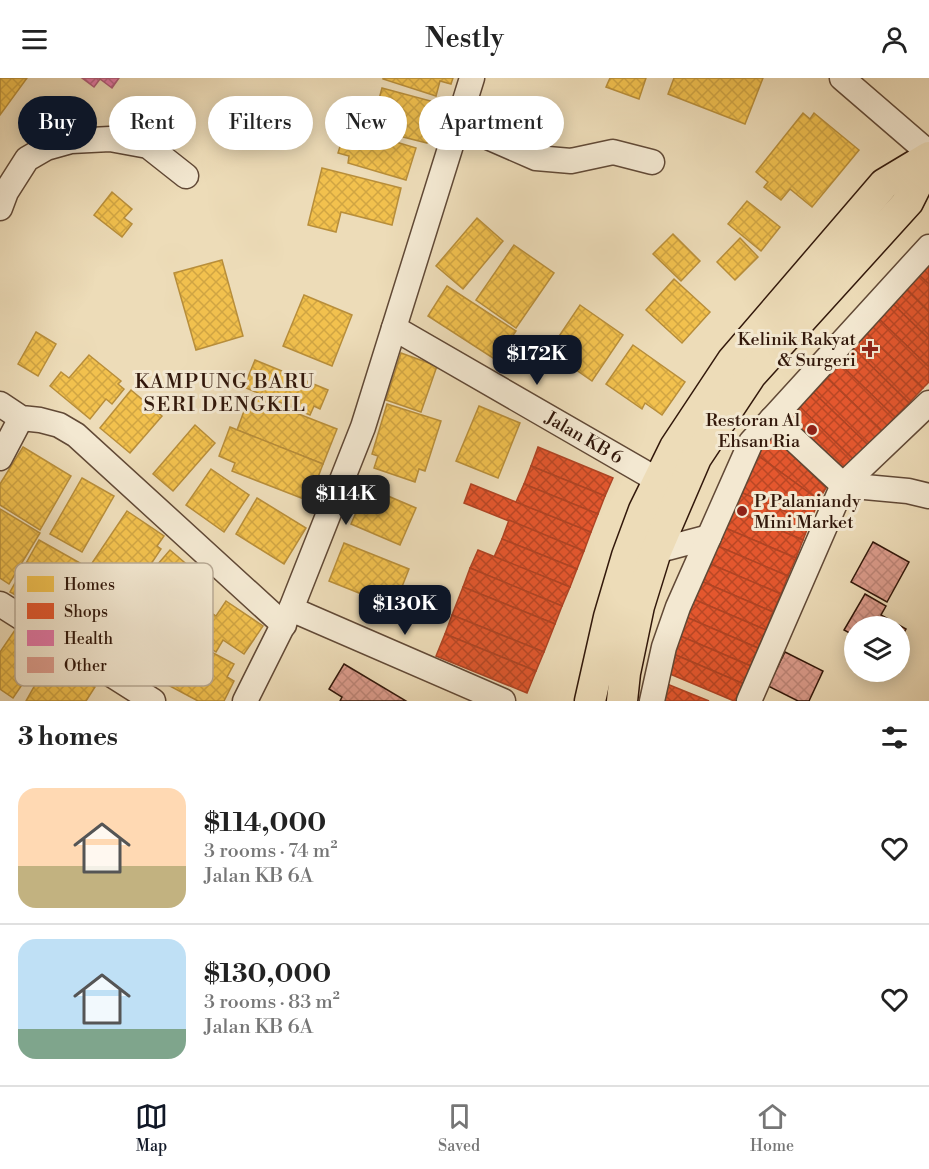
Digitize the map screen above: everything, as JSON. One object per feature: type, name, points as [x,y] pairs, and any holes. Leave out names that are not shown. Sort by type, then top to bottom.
[{"type":"main road","points":[[590,701],[609,617],[644,510],[696,458],[751,375],[908,202],[929,156]]},
{"type":"main road","points":[[622,701],[625,673],[639,606],[656,551],[669,487]]},
{"type":"street","points":[[467,96],[472,78]]},
{"type":"street","points":[[842,78],[929,156]]},
{"type":"street","points":[[0,208],[6,192],[27,159],[45,148],[71,141],[110,139],[148,146],[186,176]]},
{"type":"street","points":[[245,701],[287,617],[363,427],[450,150]]},
{"type":"street","points":[[518,150],[536,158],[570,161],[613,152],[652,162]]},
{"type":"street","points":[[653,695],[664,647],[678,607],[751,442],[929,247]]},
{"type":"street","name":"Jalan KB 6","points":[[394,328],[669,487]]},
{"type":"street","points":[[749,701],[843,485],[929,403]]},
{"type":"street","points":[[0,404],[21,418],[40,420],[76,435],[287,617],[503,701]]},
{"type":"street","points":[[0,458],[21,418]]},
{"type":"street","points":[[772,419],[843,485],[908,491],[929,496]]},
{"type":"street","points":[[656,551],[709,537]]},
{"type":"street","points":[[0,604],[15,614]]},
{"type":"street","points":[[632,640],[653,695]]},
{"type":"street","points":[[129,686],[153,701]]},
{"type":"building: Homes","points":[[0,78],[27,78],[0,115]]},
{"type":"building: Homes","points":[[453,78],[451,84],[440,81],[436,96],[383,79]]},
{"type":"building: Homes","points":[[610,78],[646,78],[639,99],[606,87]]},
{"type":"building: Homes","points":[[674,78],[763,78],[745,124],[668,94]]},
{"type":"building: Homes","points":[[382,88],[419,98],[419,141],[407,138],[407,96],[380,96]]},
{"type":"building: Homes","points":[[803,113],[810,119],[814,113],[859,150],[812,207],[790,189],[781,200],[764,187],[768,182],[756,172]]},
{"type":"building: Homes","points":[[407,145],[416,148],[406,180],[348,163],[349,156],[338,153],[339,150],[407,150]]},
{"type":"building: Homes","points":[[322,168],[401,188],[392,225],[341,212],[336,232],[308,225]]},
{"type":"building: Homes","points":[[112,192],[132,209],[124,218],[132,224],[122,237],[94,215]]},
{"type":"building: Homes","points":[[747,201],[780,227],[761,251],[728,224]]},
{"type":"building: Homes","points":[[477,218],[503,241],[463,289],[436,266]]},
{"type":"building: Homes","points":[[673,234],[700,261],[681,281],[653,254]]},
{"type":"building: Homes","points":[[740,238],[758,257],[735,280],[717,262]]},
{"type":"building: Homes","points":[[514,245],[554,273],[516,328],[476,300]]},
{"type":"building: Homes","points":[[222,260],[243,336],[196,350],[174,273]]},
{"type":"building: Homes","points":[[674,279],[710,312],[682,343],[646,310]]},
{"type":"building: Homes","points":[[447,286],[516,331],[496,360],[428,316]]},
{"type":"building: Homes","points":[[304,295],[352,315],[332,366],[283,346]]},
{"type":"building: Homes","points":[[580,305],[623,335],[592,381],[549,351]]},
{"type":"building: Homes","points":[[36,332],[56,344],[38,376],[18,364]]},
{"type":"building: Homes","points":[[633,345],[685,382],[662,415],[645,403],[642,409],[606,384]]},
{"type":"building: Homes","points":[[401,353],[437,366],[421,412],[386,400]]},
{"type":"building: Homes","points":[[89,355],[121,381],[118,384],[124,389],[112,404],[106,399],[90,419],[50,386],[61,372],[69,378]]},
{"type":"building: Homes","points":[[255,360],[328,390],[320,409],[314,406],[310,415],[244,387]]},
{"type":"building: Homes","points":[[131,390],[162,416],[130,453],[100,428]]},
{"type":"building: Homes","points":[[250,395],[337,429],[323,464],[237,430]]},
{"type":"building: Homes","points":[[387,404],[441,421],[425,471],[419,469],[415,482],[374,468],[378,456],[372,454]]},
{"type":"building: Homes","points":[[479,406],[520,423],[498,478],[456,461]]},
{"type":"building: Homes","points":[[195,425],[215,443],[173,491],[153,474]]},
{"type":"building: Homes","points":[[230,427],[323,464],[309,501],[232,471],[235,463],[219,456]]},
{"type":"building: Homes","points":[[23,447],[71,476],[40,530],[0,505],[0,484]]},
{"type":"building: Homes","points":[[211,469],[249,495],[224,532],[186,505]]},
{"type":"building: Homes","points":[[82,478],[114,496],[82,552],[50,534]]},
{"type":"building: Homes","points":[[367,487],[416,508],[400,545],[351,524]]},
{"type":"building: Homes","points":[[257,498],[306,528],[284,564],[236,534]]},
{"type":"building: Homes","points":[[0,509],[40,533],[22,563],[15,563],[15,574],[9,584],[0,578]]},
{"type":"building: Homes","points":[[127,511],[164,536],[157,546],[161,549],[152,563],[92,563]]},
{"type":"building: Homes","points":[[39,540],[80,563],[26,563]]},
{"type":"building: Homes","points":[[344,543],[409,569],[394,607],[329,581]]},
{"type":"building: Homes","points":[[170,550],[185,563],[159,563]]},
{"type":"building: Homes","points":[[15,583],[15,595],[10,592]]},
{"type":"building: Homes","points":[[226,601],[263,626],[244,654],[223,640],[216,652],[213,650],[213,614],[216,616]]},
{"type":"building: Homes","points":[[15,630],[15,686],[21,686],[13,698],[0,689],[0,652]]},
{"type":"building: Homes","points":[[213,653],[234,664],[227,677],[234,681],[224,701],[198,701],[170,686],[213,686]]},
{"type":"building: Homes","points":[[34,686],[95,687],[86,701],[26,701]]},
{"type":"building: Shops","points":[[929,265],[929,284],[919,275]]},
{"type":"building: Shops","points":[[919,275],[929,284],[929,312],[906,289]]},
{"type":"building: Shops","points":[[906,289],[929,312],[929,339],[892,303]]},
{"type":"building: Shops","points":[[892,303],[929,339],[929,367],[878,318]]},
{"type":"building: Shops","points":[[878,318],[929,367],[929,382],[923,388],[865,332]]},
{"type":"building: Shops","points":[[865,332],[923,388],[909,403],[851,346]]},
{"type":"building: Shops","points":[[851,346],[909,403],[895,417],[837,361]]},
{"type":"building: Shops","points":[[837,361],[895,417],[882,431],[824,375]]},
{"type":"building: Shops","points":[[824,375],[882,431],[868,445],[810,389]]},
{"type":"building: Shops","points":[[810,389],[868,445],[854,460],[796,403]]},
{"type":"building: Shops","points":[[796,403],[854,460],[840,474],[782,417]]},
{"type":"building: Shops","points":[[769,432],[826,488],[819,500],[753,452]]},
{"type":"building: Shops","points":[[538,447],[613,478],[605,496],[531,466]]},
{"type":"building: Shops","points":[[753,452],[819,500],[810,522],[738,491]]},
{"type":"building: Shops","points":[[531,466],[605,496],[598,514],[524,484]]},
{"type":"building: Shops","points":[[471,484],[591,532],[584,551],[464,503]]},
{"type":"building: Shops","points":[[524,484],[598,514],[591,532],[516,502]]},
{"type":"building: Shops","points":[[738,491],[810,522],[803,540],[730,509]]},
{"type":"building: Shops","points":[[730,509],[803,540],[796,558],[723,527]]},
{"type":"building: Shops","points":[[509,520],[584,551],[577,569],[502,539]]},
{"type":"building: Shops","points":[[723,527],[796,558],[788,576],[715,545]]},
{"type":"building: Shops","points":[[502,539],[577,569],[570,587],[494,557]]},
{"type":"building: Shops","points":[[715,545],[788,576],[781,594],[708,563]]},
{"type":"building: Shops","points":[[478,550],[570,587],[562,606],[470,568]]},
{"type":"building: Shops","points":[[708,563],[781,594],[773,612],[701,581]]},
{"type":"building: Shops","points":[[470,568],[562,606],[555,624],[463,587]]},
{"type":"building: Shops","points":[[701,581],[773,612],[766,630],[693,599]]},
{"type":"building: Shops","points":[[463,587],[555,624],[544,652],[452,615]]},
{"type":"building: Shops","points":[[693,599],[766,630],[758,648],[686,617]]},
{"type":"building: Shops","points":[[452,615],[544,652],[536,671],[445,634]]},
{"type":"building: Shops","points":[[686,617],[758,648],[751,666],[678,635]]},
{"type":"building: Shops","points":[[445,634],[536,671],[527,693],[436,656]]},
{"type":"building: Shops","points":[[678,635],[751,666],[744,684],[671,653]]},
{"type":"building: Shops","points":[[671,653],[744,684],[737,701],[663,671]]},
{"type":"building: Shops","points":[[667,684],[709,701],[660,701]]},
{"type":"building: Health","points":[[82,78],[119,78],[112,88],[100,79],[94,87]]},
{"type":"building: Other","points":[[873,542],[909,562],[887,602],[851,582]]},
{"type":"building: Other","points":[[865,594],[886,606],[881,615],[883,616],[852,616]]},
{"type":"building: Other","points":[[785,652],[823,671],[809,701],[798,701],[768,686]]},
{"type":"building: Other","points":[[344,664],[406,701],[340,701],[342,697],[329,689]]},
{"type":"place","name":"Kelinik Rakyat & Surgeri","points":[[870,349]]},
{"type":"place","name":"Restoran Al Ehsan Ria","points":[[812,430]]},
{"type":"place","name":"P Palaniandy Mini Market","points":[[742,511]]},
{"type":"district","name":"KAMPUNG BARU SERI DENGKIL","points":[[225,394]]}]
